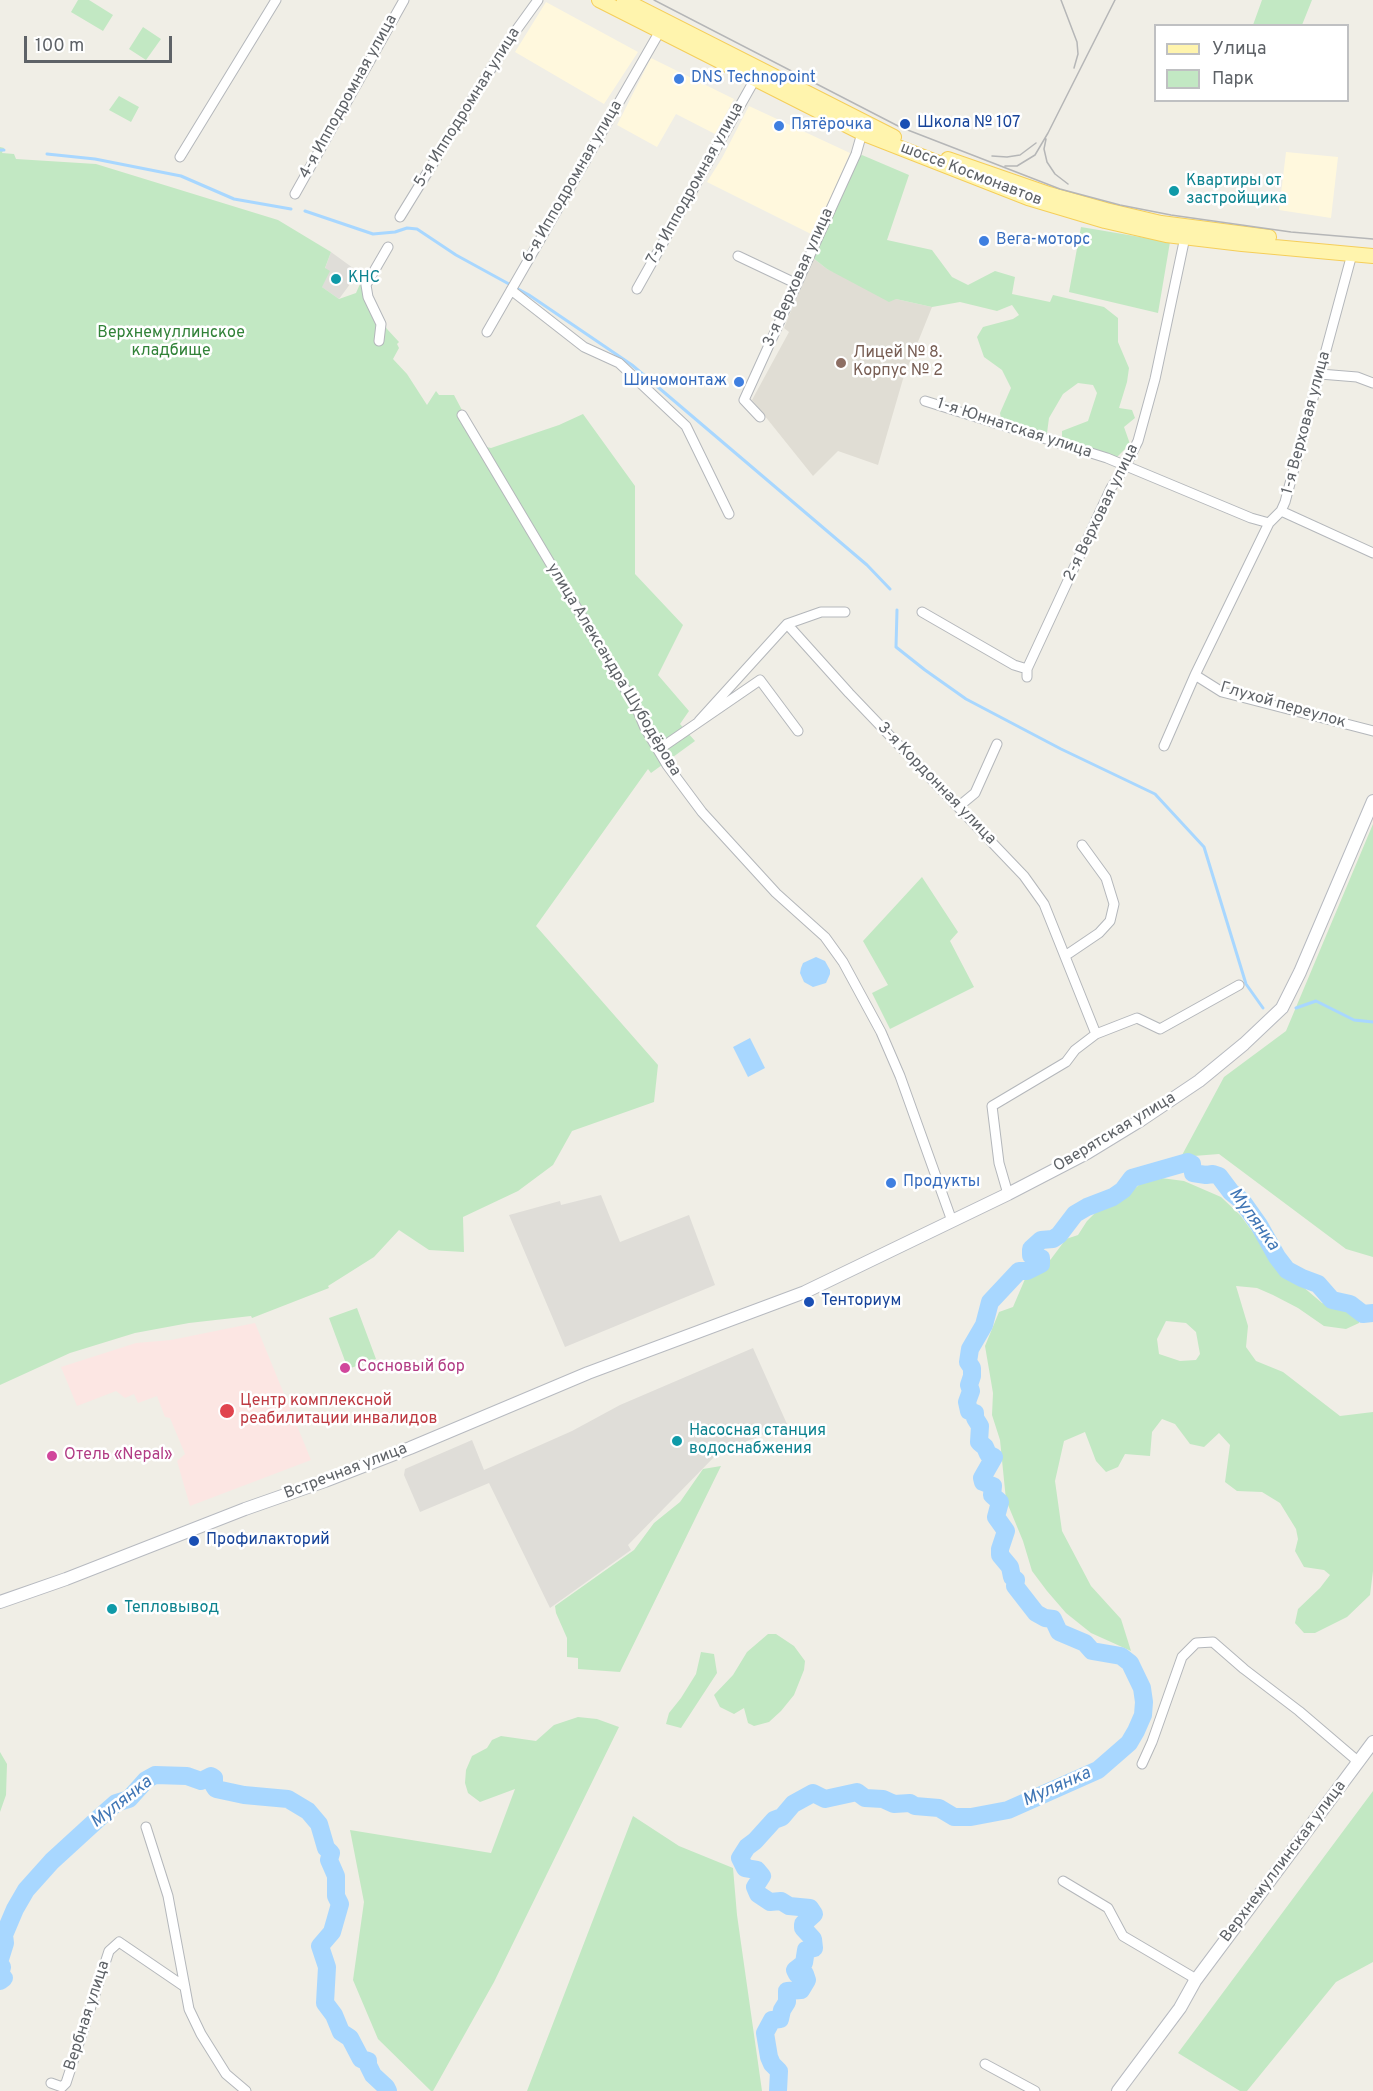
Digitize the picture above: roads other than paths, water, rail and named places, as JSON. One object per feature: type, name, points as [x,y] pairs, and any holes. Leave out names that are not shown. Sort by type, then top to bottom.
[{"type":"main road","name":"шоссе Космонавтов","points":[[598,0],[862,133],[1028,198],[1105,221],[1185,237],[1373,256]]},
{"type":"main road","name":"шоссе Космонавтов","points":[[624,0],[636,4],[907,142],[1049,194],[1161,223],[1230,233],[1373,248]]},
{"type":"main road","name":"Оверятская улица","points":[[724,1323],[808,1290],[1008,1194],[1087,1153],[1142,1120],[1199,1081],[1244,1044],[1282,1008],[1300,972],[1373,801]]},
{"type":"main road","name":"Встречная улица","points":[[0,1602],[336,1477],[421,1444],[588,1373],[724,1323]]},
{"type":"main road","name":"Верхнемуллинская улица","points":[[1118,2091],[1180,2008],[1195,1981],[1373,1742]]},
{"type":"street","points":[[180,157],[276,0]]},
{"type":"street","name":"4-я Ипподромная улица","points":[[295,194],[404,0]]},
{"type":"street","name":"5-я Ипподромная улица","points":[[400,217],[507,43],[538,0]]},
{"type":"street","name":"6-я Ипподромная улица","points":[[487,332],[660,31]]},
{"type":"street","name":"7-я Ипподромная улица","points":[[637,289],[756,79]]},
{"type":"street","name":"3-я Верховая улица","points":[[760,417],[744,400],[795,283],[856,154],[862,133]]},
{"type":"street","name":"2-я Верховая улица","points":[[922,612],[1027,673],[1112,488],[1138,441],[1155,380],[1185,237]]},
{"type":"street","points":[[379,341],[381,324],[368,297],[366,285],[388,247]]},
{"type":"street","name":"1-я Верховая улица","points":[[1164,747],[1195,675],[1269,523],[1281,511],[1352,254]]},
{"type":"street","points":[[738,256],[795,283]]},
{"type":"street","points":[[511,290],[584,347],[619,363],[686,426],[729,514]]},
{"type":"street","points":[[1320,374],[1357,377],[1373,383]]},
{"type":"street","name":"1-я Юннатская улица","points":[[925,401],[1107,458],[1251,518],[1269,523]]},
{"type":"street","name":"улица Александра Шубодёрова","points":[[462,415],[637,709],[658,750],[702,812],[776,893],[825,937],[843,962],[896,1065],[952,1221]]},
{"type":"street","points":[[1281,511],[1373,553]]},
{"type":"street","points":[[699,721],[787,624],[821,612],[845,612]]},
{"type":"street","name":"3-я Кордонная улица","points":[[787,624],[1024,876],[1044,904],[1096,1034]]},
{"type":"street","name":"Глухой переулок","points":[[1195,675],[1222,692],[1373,730]]},
{"type":"street","points":[[658,750],[760,680],[798,731]]},
{"type":"street","points":[[958,807],[975,793],[997,744]]},
{"type":"street","points":[[1065,956],[1099,933],[1110,921],[1114,904],[1106,878],[1082,845]]},
{"type":"street","points":[[1008,1194],[999,1163],[992,1106],[1066,1062],[1075,1050],[1096,1034],[1137,1018],[1160,1029],[1239,985]]},
{"type":"street","points":[[1142,1764],[1182,1657],[1196,1643],[1214,1642],[1244,1669],[1299,1711],[1354,1758],[1357,1764]]},
{"type":"street","points":[[146,1827],[168,1896],[189,2009],[201,2034],[226,2074],[246,2091]]},
{"type":"street","points":[[1063,1881],[1108,1908],[1123,1936],[1191,1976],[1195,1981]]},
{"type":"street","name":"Вербная улица","points":[[51,2083],[62,2087],[66,2083],[109,1951],[119,1942],[185,1987]]},
{"type":"street","points":[[985,2064],[1035,2091]]},
{"type":"water","points":[[816,957],[825,961],[830,974],[826,983],[813,987],[804,982],[800,973],[803,963]]},
{"type":"water","points":[[750,1038],[765,1068],[748,1077],[733,1047]]},
{"type":"waterway","points":[[47,154],[95,159],[181,176],[234,199],[291,209]]},
{"type":"waterway","points":[[305,211],[373,234],[395,232],[407,228],[417,229],[456,255],[529,295],[632,365],[867,565],[890,589]]},
{"type":"waterway","points":[[897,610],[896,647],[925,670],[966,699],[1061,749],[1155,794],[1204,847],[1246,984],[1263,1008]]},
{"type":"waterway","points":[[1296,1008],[1316,1001],[1354,1020],[1373,1022]]},
{"type":"waterway","name":"Мулянка","points":[[778,2091],[779,2071],[769,2057],[765,2033],[772,2020],[780,2019],[787,2002],[787,1991],[801,1990],[807,1980],[805,1974],[797,1974],[795,1970],[804,1963],[806,1950],[814,1948],[813,1939],[803,1928],[803,1924],[814,1914],[810,1908],[789,1906],[781,1901],[770,1902],[758,1894],[755,1887],[762,1876],[757,1870],[745,1868],[740,1858],[747,1847],[774,1820],[782,1817],[793,1804],[813,1793],[825,1799],[857,1792],[865,1798],[883,1799],[894,1804],[910,1803],[915,1806],[939,1808],[954,1817],[971,1817],[1008,1810],[1098,1770],[1129,1743],[1143,1715],[1142,1688],[1130,1663],[1121,1656],[1092,1651],[1085,1643],[1059,1632],[1053,1619],[1036,1613],[1015,1586],[1016,1580],[1012,1577],[1010,1567],[1000,1555],[1006,1531],[996,1517],[1000,1502],[992,1495],[993,1486],[983,1482],[982,1478],[994,1457],[988,1454],[979,1442],[980,1426],[975,1413],[969,1411],[967,1402],[971,1391],[969,1385],[972,1376],[972,1368],[968,1362],[970,1349],[984,1325],[990,1302],[1019,1271],[1027,1271],[1041,1264],[1041,1258],[1031,1255],[1031,1249],[1041,1240],[1053,1239],[1059,1235],[1075,1214],[1113,1197],[1123,1190],[1132,1178],[1188,1162],[1192,1164],[1193,1173],[1219,1176],[1231,1192],[1242,1201],[1287,1270],[1318,1284],[1332,1300],[1350,1304],[1363,1314],[1373,1313]]},
{"type":"waterway","name":"Мулянка","points":[[0,1959],[5,1943],[4,1935],[26,1890],[52,1861],[116,1803],[129,1799],[146,1780],[155,1775],[187,1776],[201,1781],[211,1776],[214,1778],[216,1789],[244,1795],[288,1799],[308,1811],[319,1824],[326,1848],[331,1853],[329,1860],[336,1876],[336,1896],[340,1904],[332,1932],[320,1946],[327,1967],[325,2003],[334,2015],[341,2032],[350,2038],[361,2059],[368,2061],[373,2075],[388,2091]]},
{"type":"waterway","name":"Мулянка","points":[[0,1964],[2,1967],[0,1974],[4,1978],[0,1981]]},
{"type":"tram line","points":[[654,0],[900,127],[1060,189],[1120,205],[1171,215],[1291,232],[1373,239]]},
{"type":"tram line","points":[[1061,0],[1077,42],[1078,54],[1074,68]]},
{"type":"tram line","points":[[1005,166],[1017,166],[1035,155],[1115,0]]},
{"type":"tram line","points":[[1046,139],[1044,149],[1047,162],[1055,174],[1068,184]]},
{"type":"tram line","points":[[992,156],[1020,155],[1036,143]]},
{"type":"place","name":"DNS Technopoint","points":[[679,79]]},
{"type":"place","name":"Школа № 107","points":[[905,124]]},
{"type":"place","name":"Пятёрочка","points":[[779,126]]},
{"type":"place","name":"Квартиры от застройщика","points":[[1174,191]]},
{"type":"place","name":"Вега-моторс","points":[[984,241]]},
{"type":"place","name":"КНС","points":[[336,279]]},
{"type":"place","name":"Лицей № 8. Корпус № 2","points":[[841,363]]},
{"type":"place","name":"Шиномонтаж","points":[[739,382]]},
{"type":"place","name":"Пpoдукты","points":[[891,1183]]},
{"type":"place","name":"Тенториум","points":[[809,1302]]},
{"type":"place","name":"Сосновый бор","points":[[345,1368]]},
{"type":"place","name":"Центр комплексной реабилитации инвалидов","points":[[227,1411]]},
{"type":"place","name":"Насосная станция водоснабжения","points":[[677,1441]]},
{"type":"place","name":"Отель «Nepal»","points":[[52,1456]]},
{"type":"place","name":"Профилакторий","points":[[194,1541]]},
{"type":"place","name":"Тепловывод","points":[[112,1609]]},
{"type":"park label","name":"Верхнемуллинское кладбище","points":[[171,343]]}]
